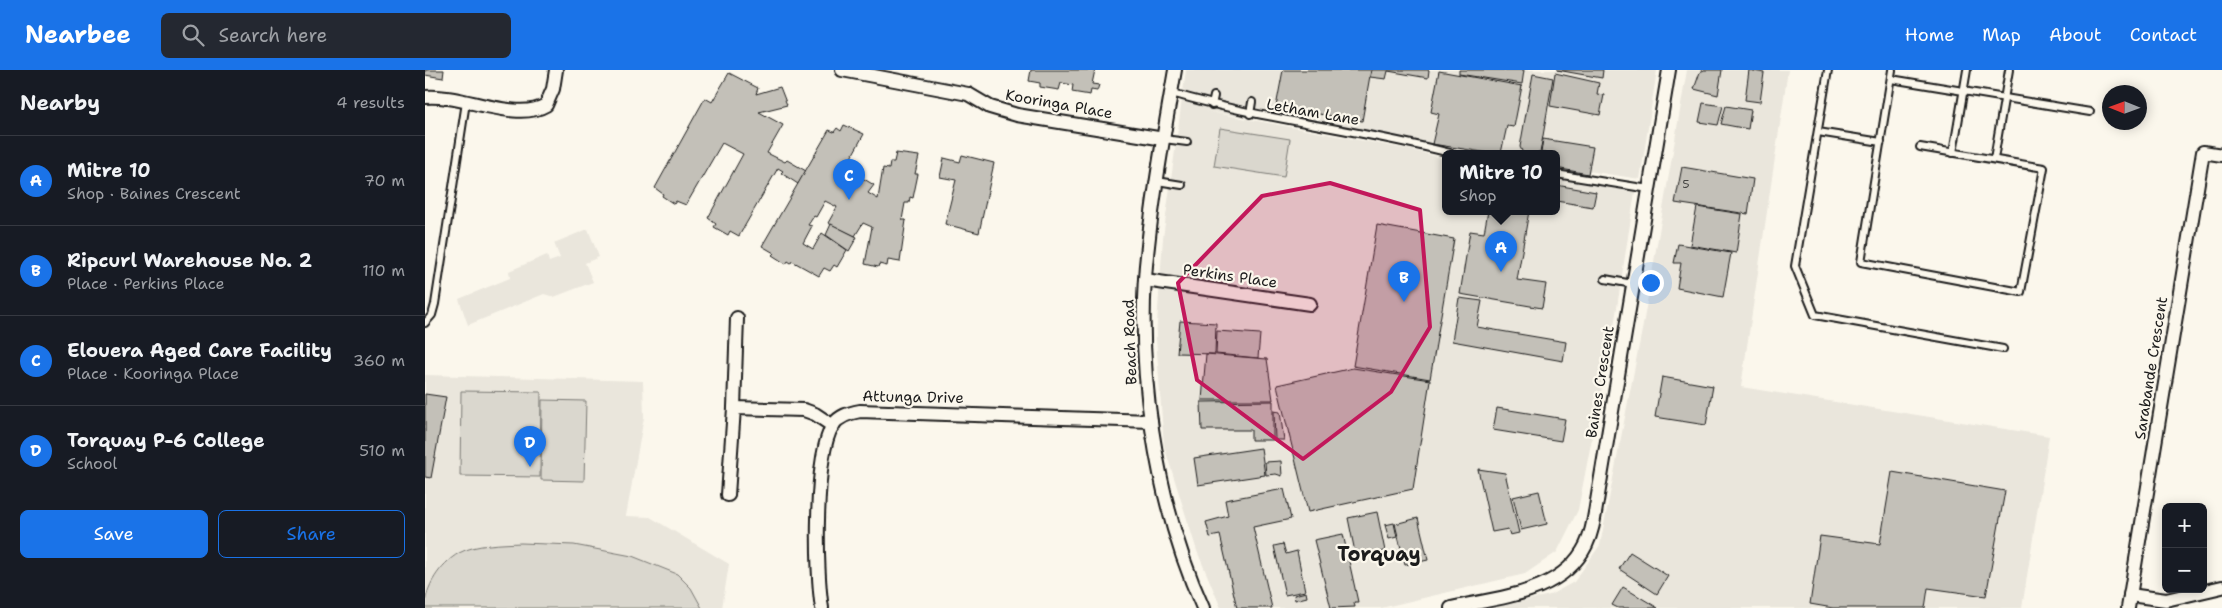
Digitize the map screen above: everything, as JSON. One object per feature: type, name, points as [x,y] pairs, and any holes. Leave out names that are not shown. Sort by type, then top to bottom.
[{"type":"street","points":[[425,97],[529,112],[538,110],[546,105],[551,98],[557,70]]},
{"type":"street","name":"Beach Road","points":[[1175,70],[1163,139],[1145,280],[1145,352],[1151,420],[1176,534],[1203,608]]},
{"type":"street","name":"Baines Crescent","points":[[1451,608],[1545,585],[1567,570],[1586,546],[1592,530],[1669,70]]},
{"type":"street","name":"Kooringa Place","points":[[845,71],[968,94],[991,107],[1017,115],[1163,139]]},
{"type":"street","name":"Sarabande Crescent","points":[[2128,608],[2203,152],[2222,155]]},
{"type":"street","name":"Perkins Place","points":[[1145,280],[1310,304]]},
{"type":"street","points":[[728,495],[734,408],[737,318]]},
{"type":"street","points":[[734,408],[804,410],[815,414],[833,426],[827,441],[819,507],[818,558],[822,608]]},
{"type":"street","name":"Attunga Drive","points":[[833,426],[846,414],[860,411],[1151,420]]},
{"type":"street","points":[[2131,595],[2166,600],[2222,587]]},
{"type":"lane","points":[[1828,70],[1795,266],[1815,315],[2003,349]]},
{"type":"lane","points":[[1892,70],[1861,262],[2021,292],[2043,168],[1920,147]]},
{"type":"lane","points":[[1953,152],[1967,70]]},
{"type":"lane","points":[[1994,159],[2009,70]]},
{"type":"lane","points":[[1891,79],[2090,112]]},
{"type":"lane","name":"Letham Lane","points":[[1171,93],[1250,114],[1414,144],[1442,151]]},
{"type":"lane","points":[[1212,105],[1214,96]]},
{"type":"lane","points":[[425,323],[432,314],[435,304],[467,102]]},
{"type":"lane","points":[[1250,114],[1252,102]]},
{"type":"lane","points":[[1818,132],[1881,142]]},
{"type":"lane","name":"Kooringa Place","points":[[1163,139],[1187,142]]},
{"type":"lane","points":[[1560,175],[1649,189]]},
{"type":"lane","points":[[1157,181],[1182,185]]},
{"type":"lane","points":[[1605,279],[1633,284]]},
{"type":"highlighted area","points":[[1330,183],[1420,210],[1430,327],[1391,392],[1303,459],[1197,380],[1178,283],[1262,196]]},
{"type":"shaded area","points":[[1186,70],[1657,70],[1640,179],[1560,167],[1560,150],[1455,150],[1205,111],[1412,150],[1442,158],[1442,215],[1560,215],[1560,180],[1635,192],[1615,320],[1578,510],[1557,552],[1525,574],[1381,608],[1221,608],[1197,551],[1164,446],[1156,338],[1163,238]]},
{"type":"shaded area","points":[[1687,70],[1788,70],[1741,387],[2049,436],[2022,608],[1490,608],[1550,595],[1574,582],[1600,545],[1643,325]]},
{"type":"shaded area","points":[[1220,128],[1290,139],[1284,177],[1214,166]]},
{"type":"shaded area","points":[[588,229],[599,257],[585,263],[593,282],[554,297],[544,294],[468,325],[459,299],[510,278],[509,271],[547,255],[549,262],[560,258],[554,243]]},
{"type":"shaded area","points":[[425,375],[643,381],[644,417],[626,516],[650,517],[729,564],[722,608],[425,608]]},
{"type":"shaded area","points":[[461,391],[541,392],[540,477],[460,476]]},
{"type":"shaded area","points":[[542,400],[586,401],[584,481],[541,480]]},
{"type":"shaded area","points":[[521,543],[574,545],[632,556],[677,574],[691,588],[702,608],[425,608],[428,592],[435,577],[446,563],[459,553],[489,545]]},
{"type":"building","points":[[425,70],[444,70],[443,78],[425,75]]},
{"type":"building","points":[[1031,70],[1095,70],[1092,84],[1099,85],[1097,91],[1091,90],[1090,95],[1072,92],[1073,85],[1061,83],[1059,90],[1040,87],[1040,83],[1029,81]]},
{"type":"building","points":[[1283,70],[1371,70],[1362,121],[1276,107]]},
{"type":"building","points":[[1372,70],[1429,70],[1428,78],[1388,71],[1386,79],[1370,77]]},
{"type":"building","points":[[1459,70],[1524,70],[1522,84],[1459,74]]},
{"type":"building","points":[[1557,70],[1603,70],[1602,78]]},
{"type":"building","points":[[1704,70],[1722,70],[1718,95],[1694,89],[1700,72]]},
{"type":"building","points":[[1749,70],[1764,73],[1760,102],[1745,100]]},
{"type":"building","points":[[1439,71],[1522,86],[1514,127],[1507,126],[1502,150],[1470,150],[1432,144],[1439,114],[1431,112]]},
{"type":"building","points":[[729,73],[758,88],[756,94],[780,87],[787,105],[759,112],[783,125],[767,153],[785,162],[787,160],[806,171],[798,184],[781,173],[783,171],[778,168],[739,236],[730,231],[728,235],[714,227],[716,224],[708,218],[743,154],[722,143],[686,205],[676,201],[674,204],[662,196],[663,194],[655,188],[705,98],[712,102]]},
{"type":"building","points":[[1555,73],[1599,83],[1597,94],[1604,95],[1600,115],[1550,106]]},
{"type":"building","points":[[1533,74],[1553,78],[1541,150],[1522,150],[1520,147]]},
{"type":"building","points":[[1703,103],[1723,106],[1718,125],[1699,122]]},
{"type":"building","points":[[1726,106],[1751,110],[1748,129],[1721,124]]},
{"type":"building","points":[[844,125],[864,134],[842,174],[852,178],[854,173],[874,185],[868,193],[878,199],[883,168],[889,169],[890,162],[894,162],[896,153],[919,156],[915,174],[918,174],[913,198],[910,197],[909,203],[905,203],[902,220],[906,220],[900,262],[888,260],[887,266],[879,264],[878,267],[865,264],[872,227],[863,223],[855,236],[828,223],[837,207],[825,201],[816,217],[814,216],[808,225],[812,226],[803,243],[813,249],[822,233],[847,250],[837,267],[834,265],[830,271],[824,268],[819,276],[792,261],[791,263],[788,261],[786,264],[772,255],[774,253],[762,246],[829,130],[834,132],[837,128],[841,131]]},
{"type":"building","points":[[1543,139],[1593,147],[1588,174],[1560,169],[1560,150],[1541,150]]},
{"type":"building","points":[[962,155],[994,163],[979,233],[945,224],[956,180],[940,177],[944,158],[960,162]]},
{"type":"building","points":[[1682,167],[1753,179],[1748,214],[1675,203]]},
{"type":"building","points":[[1560,186],[1596,192],[1593,207],[1560,202]]},
{"type":"building","points":[[1697,207],[1742,214],[1736,253],[1690,245]]},
{"type":"building","points":[[1487,215],[1528,215],[1517,280],[1546,284],[1542,308],[1460,294],[1470,231],[1484,233]]},
{"type":"building","points":[[831,224],[857,237],[849,251],[826,235]]},
{"type":"building","points":[[1377,225],[1454,239],[1430,379],[1353,366]]},
{"type":"building","points":[[1678,244],[1731,253],[1723,297],[1677,288],[1681,263],[1674,263]]},
{"type":"building","points":[[1459,298],[1482,301],[1477,327],[1566,342],[1563,361],[1452,341]]},
{"type":"building","points":[[1180,321],[1216,323],[1215,354],[1177,353]]},
{"type":"building","points":[[1217,331],[1260,334],[1258,358],[1216,354]]},
{"type":"building","points":[[1206,354],[1267,359],[1273,400],[1202,400]]},
{"type":"building","points":[[1353,368],[1430,380],[1413,489],[1308,512],[1277,385]]},
{"type":"building","points":[[1662,377],[1713,386],[1706,425],[1655,417]]},
{"type":"building","points":[[425,394],[446,397],[431,478],[425,477]]},
{"type":"building","points":[[1273,401],[1273,440],[1251,440],[1251,430],[1202,430],[1201,402]]},
{"type":"building","points":[[1497,408],[1565,419],[1561,441],[1493,430]]},
{"type":"building","points":[[1274,411],[1280,412],[1284,440],[1275,440]]},
{"type":"building","points":[[1261,448],[1265,475],[1198,485],[1194,458]]},
{"type":"building","points":[[1281,461],[1282,476],[1276,474],[1266,475],[1265,462]]},
{"type":"building","points":[[1478,469],[1505,473],[1519,533],[1510,535],[1508,529],[1492,532]]},
{"type":"building","points":[[1892,472],[2005,491],[1986,596],[1928,588],[1925,608],[1833,608],[1810,604],[1820,536],[1880,544]]},
{"type":"building","points":[[1284,489],[1291,519],[1253,527],[1272,608],[1237,608],[1220,535],[1210,537],[1206,522],[1228,516],[1225,500]]},
{"type":"building","points":[[1539,491],[1547,524],[1521,530],[1513,497]]},
{"type":"building","points":[[1377,512],[1385,551],[1356,557],[1348,518]]},
{"type":"building","points":[[1418,518],[1428,560],[1405,565],[1395,524]]},
{"type":"building","points":[[1394,523],[1397,537],[1389,539],[1385,525]]},
{"type":"building","points":[[1343,534],[1358,602],[1354,602],[1355,607],[1331,608],[1314,540]]},
{"type":"building","points":[[1283,544],[1286,554],[1297,551],[1305,591],[1285,595],[1274,546]]},
{"type":"building","points":[[1630,552],[1668,576],[1657,594],[1619,569]]},
{"type":"building","points":[[1623,587],[1658,608],[1618,608],[1612,605]]},
{"type":"building","points":[[1306,592],[1307,597],[1295,600],[1294,595]]},
{"type":"place","name":"Elouera Aged Care Facility","points":[[849,200]]},
{"type":"place","name":"Mitre 10","points":[[1501,272]]},
{"type":"place","name":"Ripcurl Warehouse No. 2","points":[[1404,302]]},
{"type":"place","name":"Torquay P-6 College","points":[[530,467]]},
{"type":"district","name":"Torquay","points":[[1379,554]]}]
